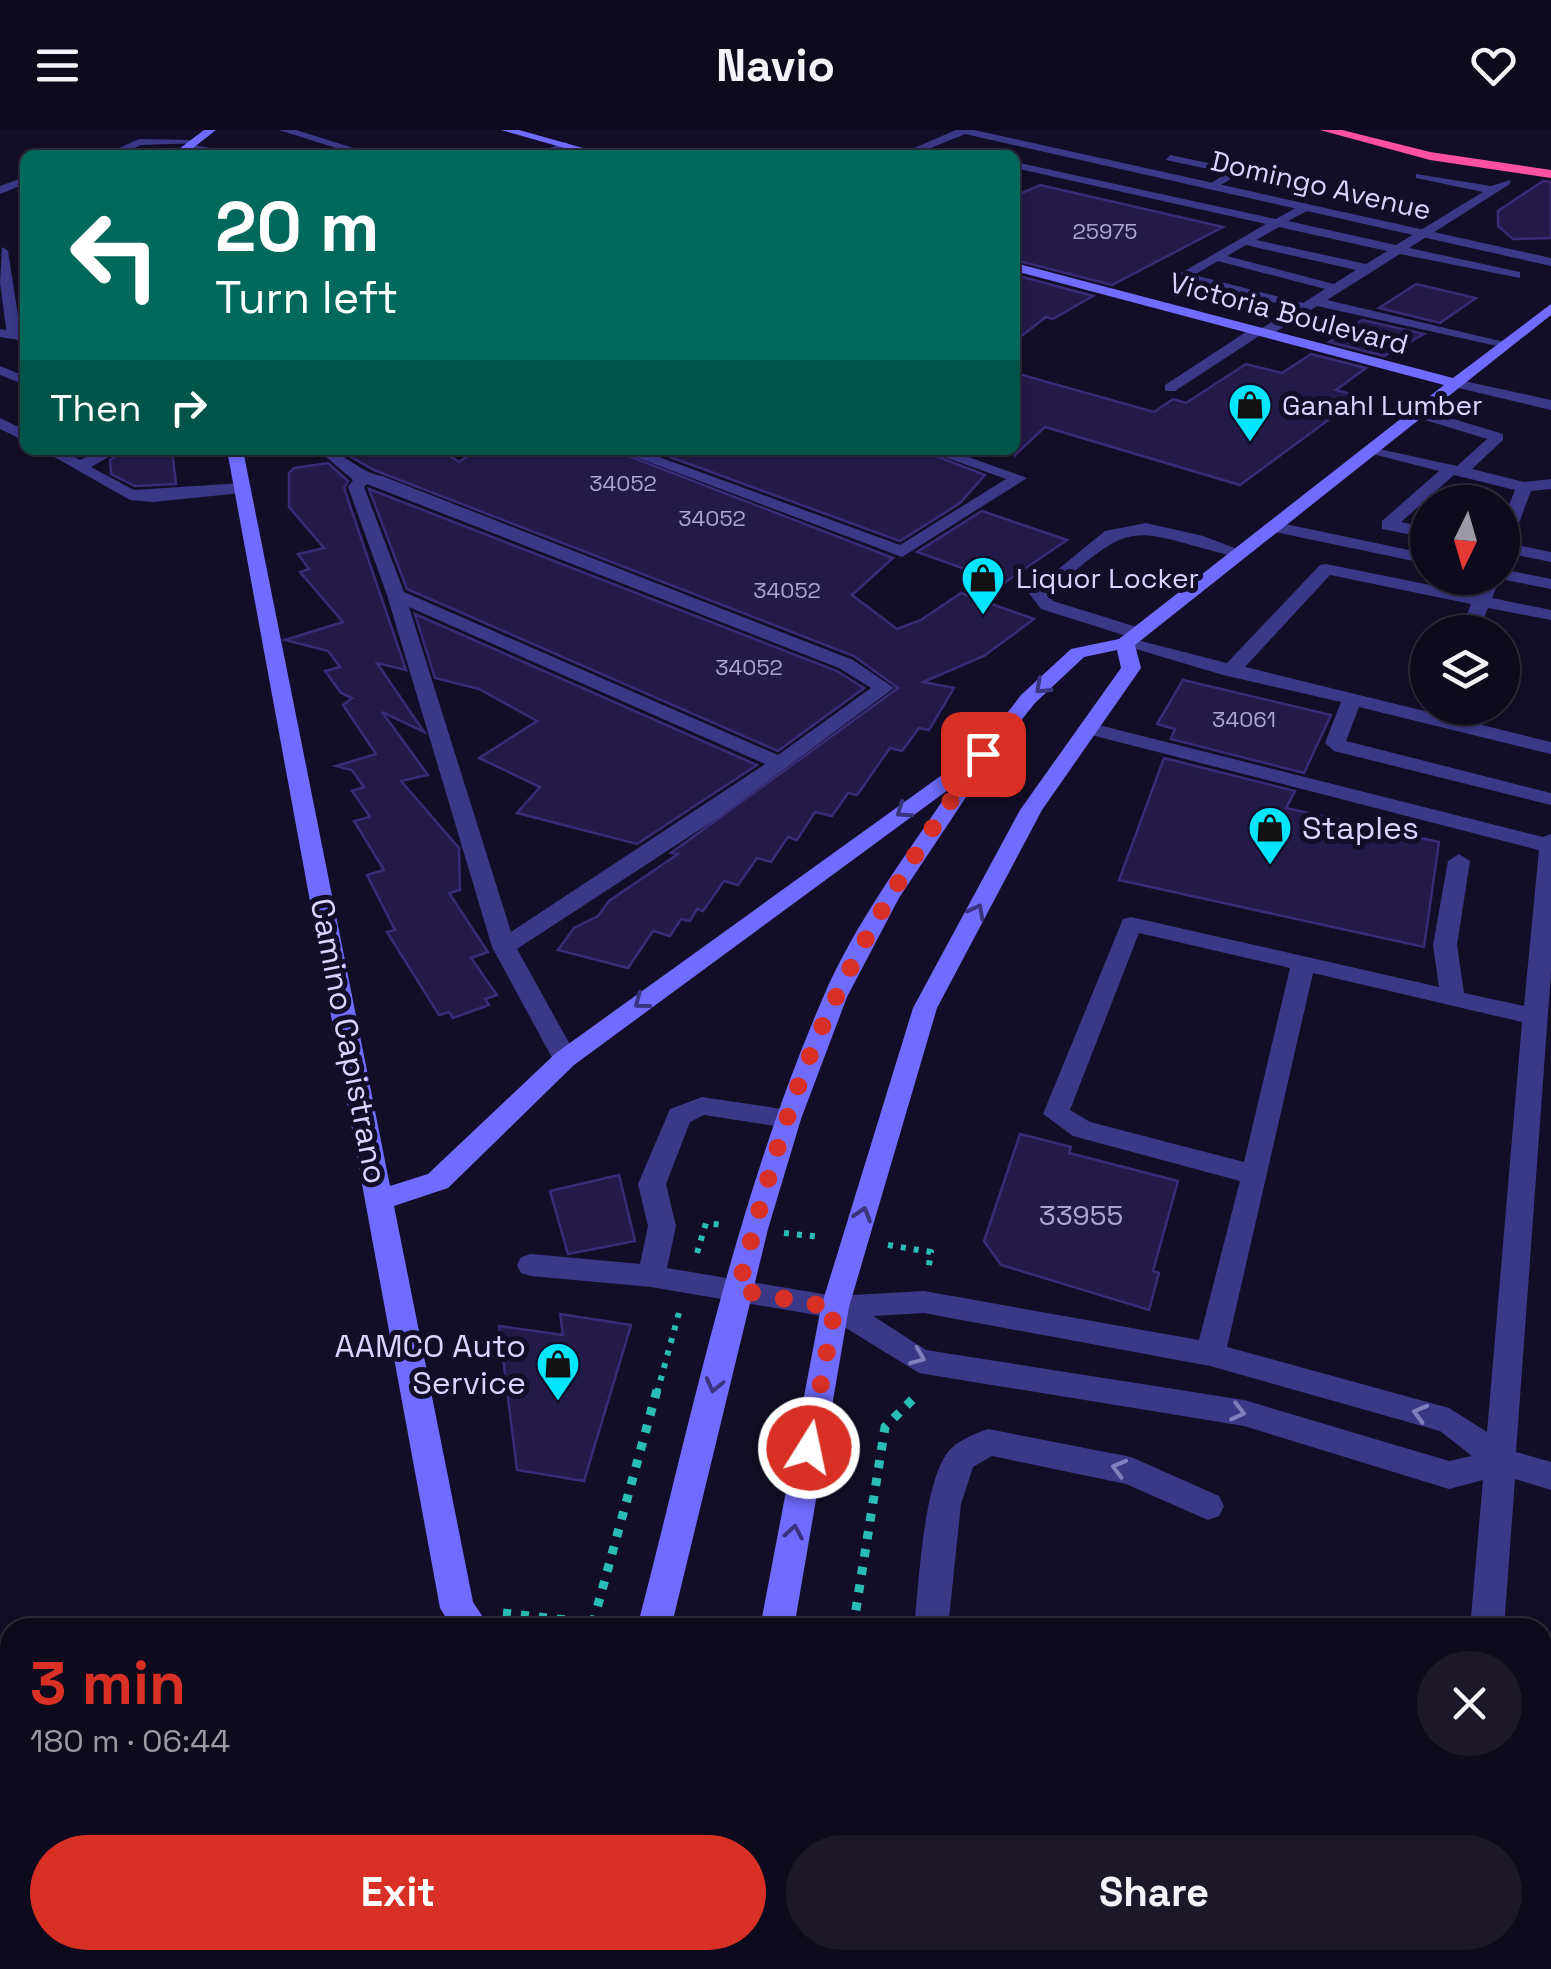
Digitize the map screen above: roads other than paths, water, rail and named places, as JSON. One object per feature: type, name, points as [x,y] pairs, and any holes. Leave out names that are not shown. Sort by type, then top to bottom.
[{"type":"highway","points":[[1326,130],[1430,156],[1551,174]]},
{"type":"highway","points":[[1416,136],[1484,156],[1551,165]]},
{"type":"main road","points":[[186,148],[211,130]]},
{"type":"main road","points":[[506,130],[584,150]]},
{"type":"main road","name":"Victoria Boulevard","points":[[1020,267],[1455,383]]},
{"type":"main road","points":[[656,1618],[738,1290],[788,1119],[835,998],[888,898],[954,795],[1028,700],[1078,653],[1131,638],[1551,308]]},
{"type":"main road","name":"Camino Capistrano","points":[[236,455],[465,1618]]},
{"type":"main road","points":[[778,1618],[835,1308],[924,1008],[1031,810],[1131,668],[1131,638]]},
{"type":"main road","points":[[380,1200],[438,1181],[565,1059],[983,754]]},
{"type":"street","points":[[284,130],[342,150]]},
{"type":"street","points":[[916,150],[965,130]]},
{"type":"street","name":"Domingo Avenue","points":[[965,130],[1551,262]]},
{"type":"street","points":[[121,150],[139,142],[186,148]]},
{"type":"street","points":[[552,150],[566,145]]},
{"type":"street","points":[[1020,173],[1067,154]]},
{"type":"street","points":[[1170,158],[1237,172],[1212,186]]},
{"type":"street","points":[[1020,166],[1515,275]]},
{"type":"street","points":[[1420,176],[1493,190]]},
{"type":"street","points":[[1170,388],[1506,182]]},
{"type":"street","points":[[1305,207],[1182,276],[1506,344]]},
{"type":"street","points":[[1244,241],[1366,268]]},
{"type":"street","points":[[2,251],[13,335]]},
{"type":"street","points":[[1216,257],[1335,288]]},
{"type":"street","name":"Victoria Boulevard","points":[[1455,383],[1551,405]]},
{"type":"street","points":[[1417,413],[1498,436],[1437,485]]},
{"type":"street","points":[[1371,448],[1524,488],[1551,484]]},
{"type":"street","points":[[59,455],[130,494],[153,497],[242,488]]},
{"type":"street","points":[[80,466],[103,455]]},
{"type":"street","points":[[332,455],[362,479],[376,479],[462,510],[846,664],[884,688],[780,763],[504,947]]},
{"type":"street","points":[[639,455],[902,552],[1019,478],[948,455]]},
{"type":"street","points":[[362,479],[356,487],[396,595],[504,947],[565,1059]]},
{"type":"street","points":[[1520,499],[1524,488]]},
{"type":"street","points":[[1410,507],[1388,525],[1410,529]]},
{"type":"street","points":[[1236,552],[1150,525],[1130,524],[1113,530],[1038,593],[1047,605],[1230,671],[1410,709]]},
{"type":"street","points":[[1271,526],[1410,555]]},
{"type":"street","points":[[1520,551],[1551,557]]},
{"type":"street","points":[[1230,671],[1326,569],[1551,615]]},
{"type":"street","points":[[1520,578],[1551,584]]},
{"type":"street","points":[[396,595],[780,763]]},
{"type":"street","points":[[1476,615],[1484,595]]},
{"type":"street","points":[[1352,700],[1335,743],[1341,748],[1551,799]]},
{"type":"street","points":[[1475,725],[1551,748]]},
{"type":"street","points":[[1087,728],[1551,844],[1488,1618]]},
{"type":"street","points":[[1453,998],[1446,946],[1459,861]]},
{"type":"street","points":[[1255,1175],[1082,1129],[1056,1114],[1131,924],[1535,1017]]},
{"type":"street","points":[[1210,1354],[1303,963]]},
{"type":"street","points":[[651,1276],[662,1226],[652,1184],[679,1116],[702,1106],[788,1119]]},
{"type":"street","points":[[530,1266],[651,1276],[835,1308],[924,1302],[1210,1354],[1449,1422],[1503,1462],[1551,1476]]},
{"type":"street","points":[[835,1308],[919,1361],[1244,1413],[1449,1475],[1503,1462]]},
{"type":"street","points":[[932,1618],[945,1504],[960,1459],[988,1442],[1131,1471],[1208,1506]]},
{"type":"place","name":"Ganahl Lumber","points":[[1250,443]]},
{"type":"place","name":"Liquor Locker","points":[[983,616]]},
{"type":"place","name":"Staples","points":[[1270,866]]},
{"type":"place","name":"AAMCO Auto Service","points":[[558,1402]]}]
